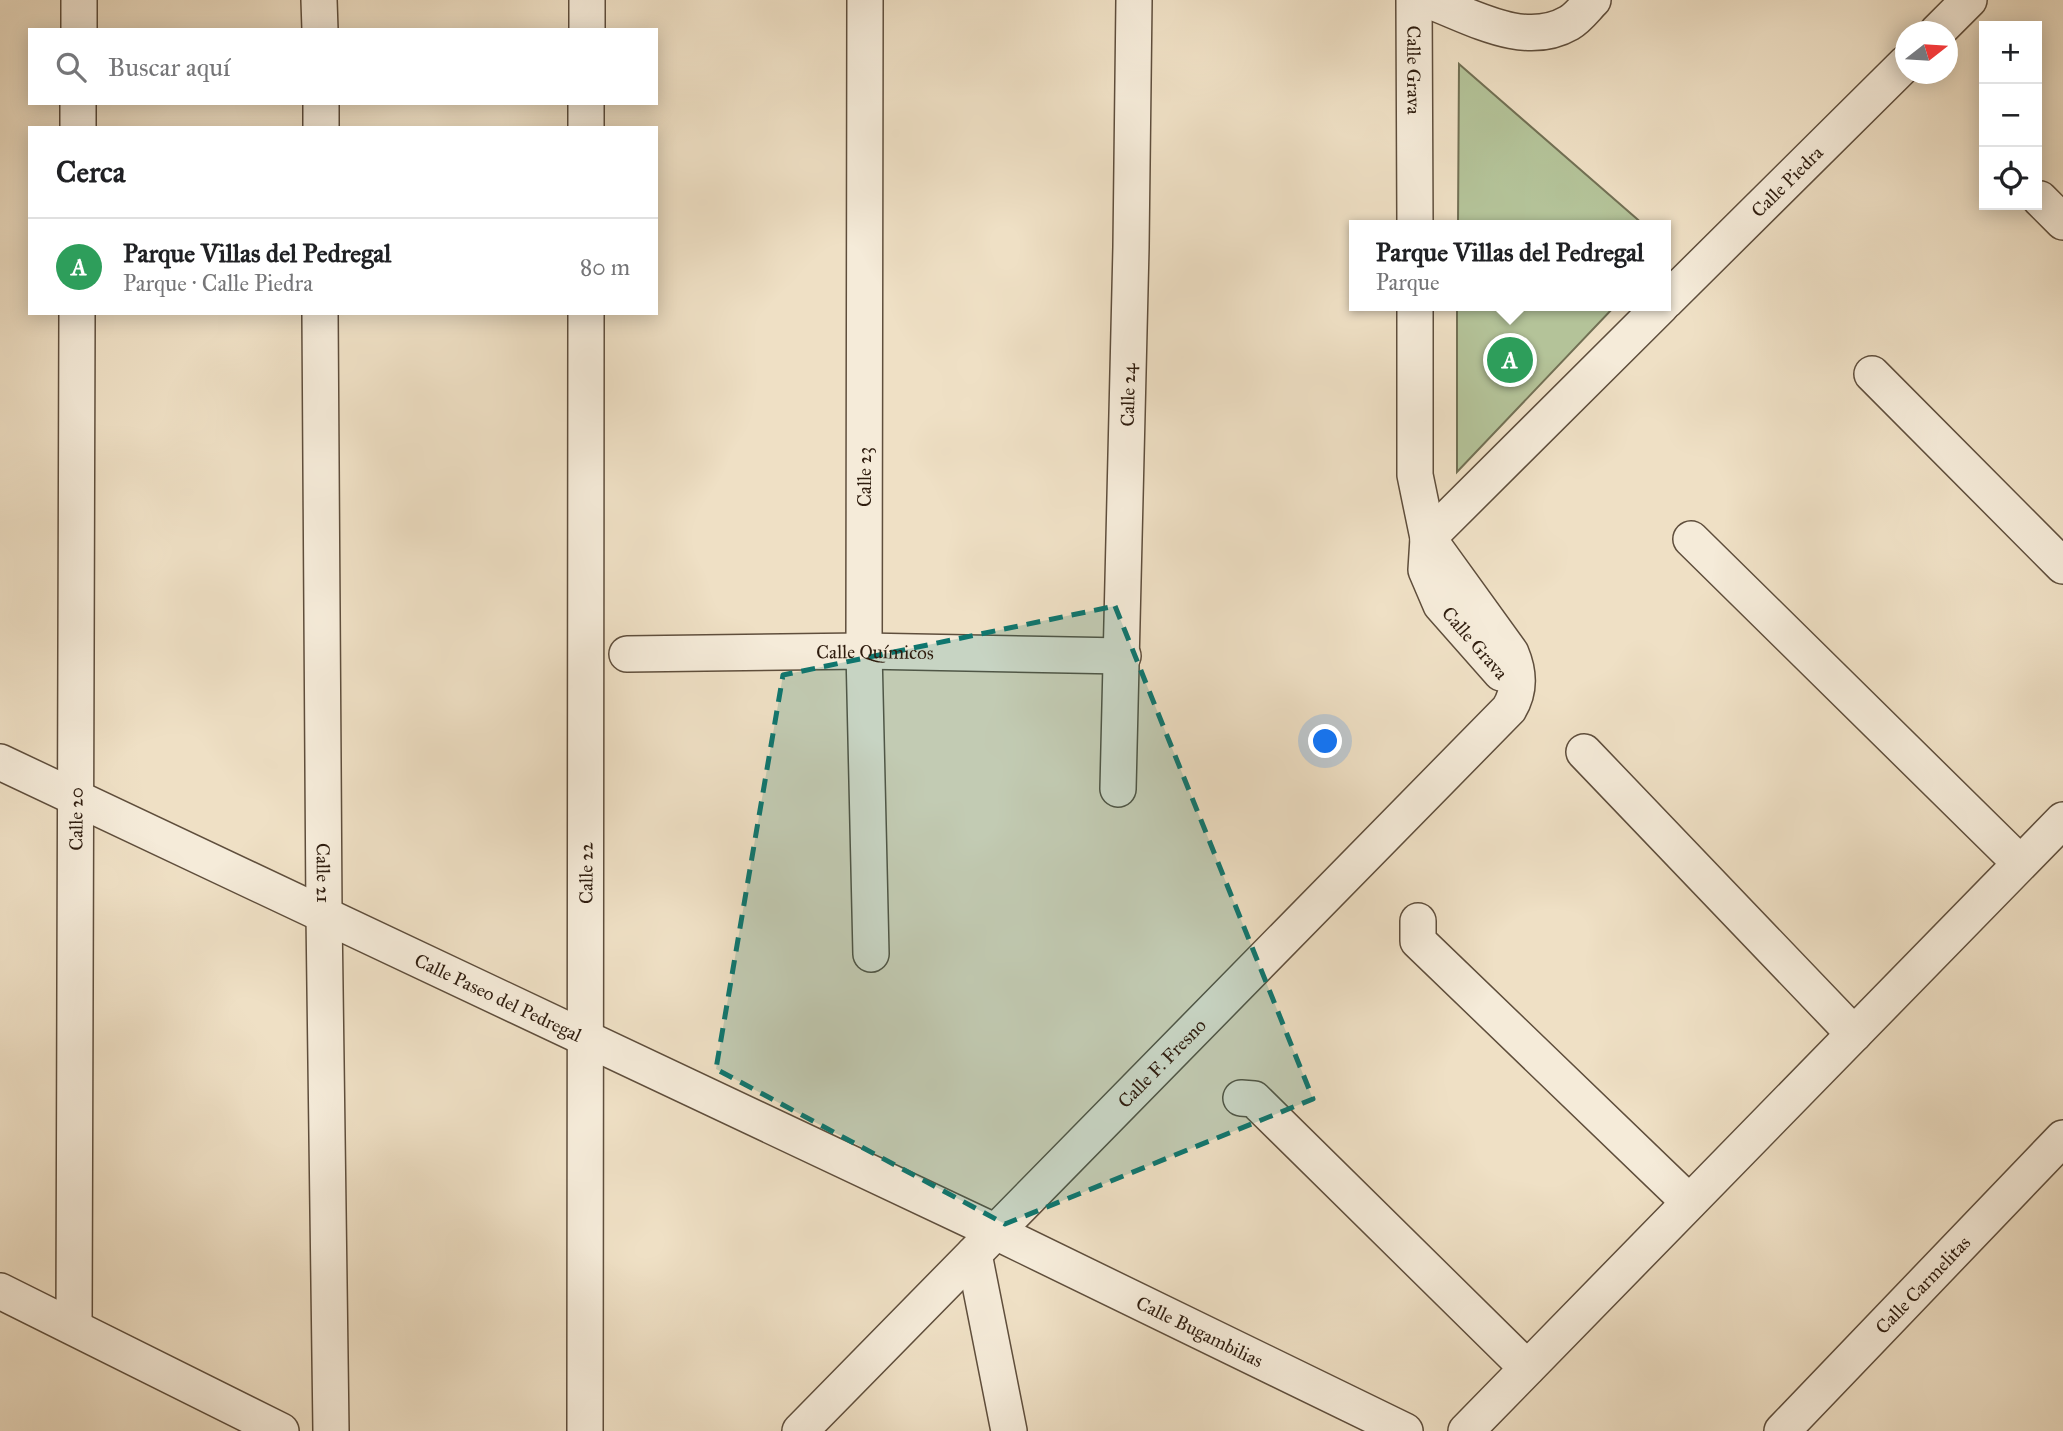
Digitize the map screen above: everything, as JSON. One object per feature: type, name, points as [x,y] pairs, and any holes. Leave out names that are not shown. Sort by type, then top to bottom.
[{"type":"street","points":[[79,0],[79,28]]},
{"type":"street","points":[[319,0],[320,28]]},
{"type":"street","points":[[587,0],[587,28]]},
{"type":"street","name":"Calle 23","points":[[865,0],[864,651],[871,954]]},
{"type":"street","name":"Calle 24","points":[[1118,789],[1123,656],[1134,0]]},
{"type":"street","name":"Calle Grava","points":[[1414,0],[1415,220]]},
{"type":"street","points":[[1427,0],[1515,33],[1545,33],[1571,22],[1593,0]]},
{"type":"street","points":[[1948,21],[1969,0]]},
{"type":"street","name":"Calle Piedra","points":[[1671,296],[1895,74]]},
{"type":"street","points":[[78,105],[78,126]]},
{"type":"street","points":[[321,105],[321,126]]},
{"type":"street","points":[[586,105],[586,126]]},
{"type":"street","name":"Calle Grava","points":[[1415,311],[1415,475],[1428,538],[1511,653],[1518,675],[1517,692]]},
{"type":"street","points":[[1428,538],[1656,311]]},
{"type":"street","name":"Calle 20","points":[[74,1327],[78,315]]},
{"type":"street","name":"Calle 21","points":[[320,315],[331,1431]]},
{"type":"street","name":"Calle 22","points":[[584,1431],[586,315]]},
{"type":"street","points":[[1872,374],[2063,566]]},
{"type":"street","points":[[1691,539],[2021,863]]},
{"type":"street","name":"Calle Químicos","points":[[628,654],[864,651],[1123,656]]},
{"type":"street","name":"Calle F. Fresno","points":[[800,1431],[1503,716],[1517,692]]},
{"type":"street","points":[[1584,752],[1854,1034]]},
{"type":"street","name":"Calle Paseo del Pedregal","points":[[0,762],[586,1040],[985,1243]]},
{"type":"street","points":[[1466,1431],[2063,820]]},
{"type":"street","points":[[1418,921],[1418,941],[1689,1202]]},
{"type":"street","points":[[1241,1098],[1254,1099],[1527,1368]]},
{"type":"street","name":"Calle Carmelitas","points":[[1782,1431],[2063,1138]]},
{"type":"street","points":[[985,1243],[1009,1431]]},
{"type":"street","name":"Calle Bugambilias","points":[[985,1243],[1405,1431]]},
{"type":"street","points":[[0,1291],[281,1431]]},
{"type":"highlighted area","points":[[1115,606],[1313,1099],[1005,1224],[716,1069],[783,675]]},
{"type":"green space","points":[[1459,64],[1638,220],[1458,220]]},
{"type":"green space","points":[[1457,311],[1610,311],[1457,472]]},
{"type":"place","name":"Parque Villas del Pedregal","points":[[1510,360]]}]
